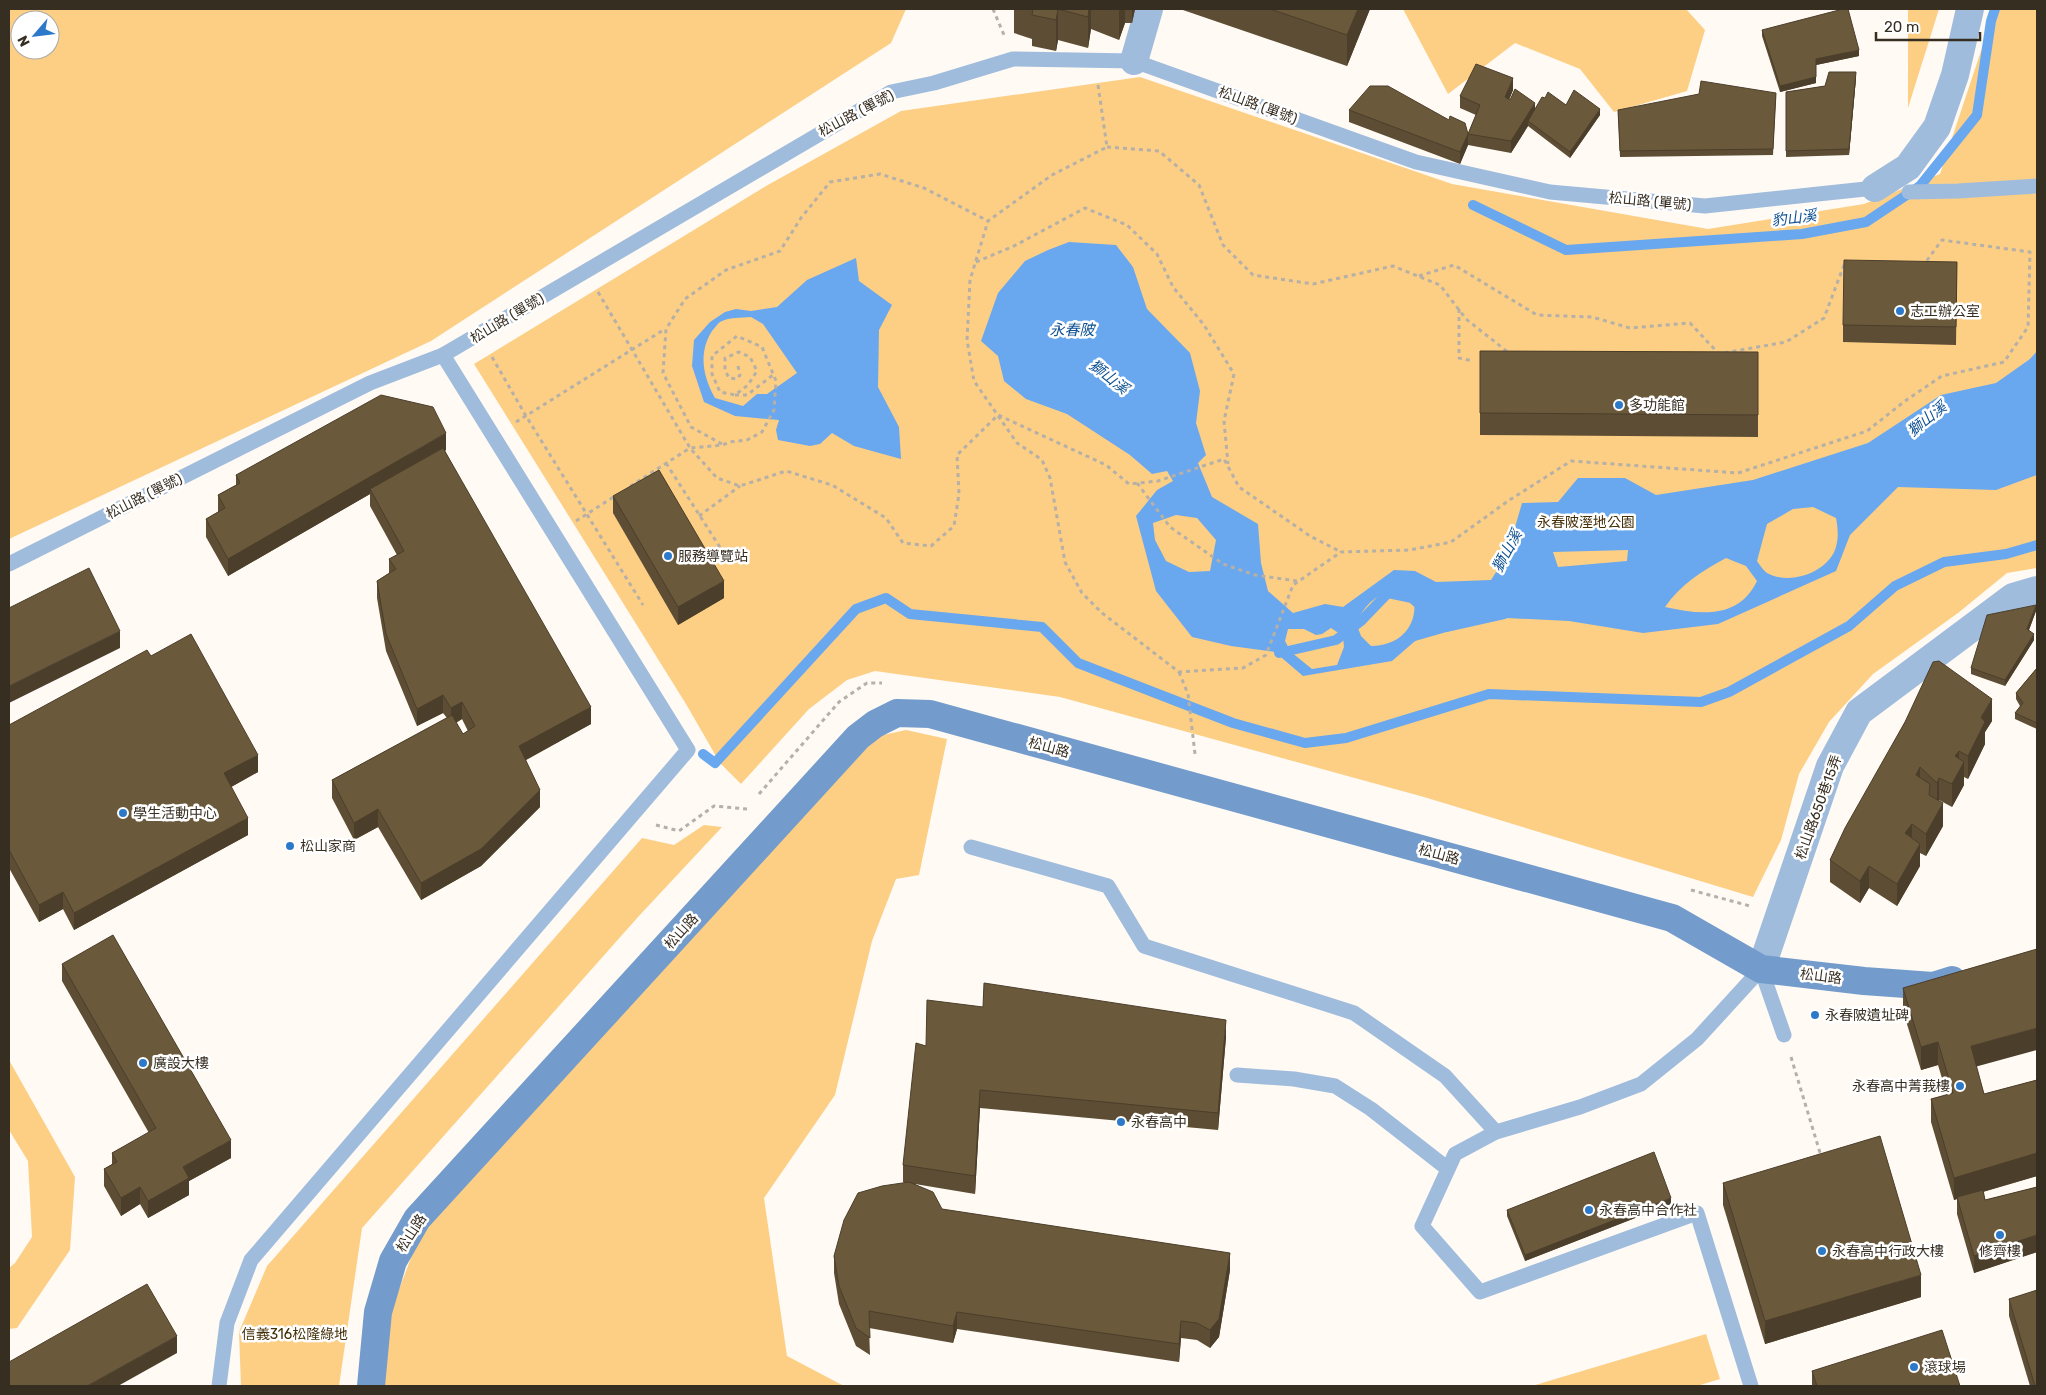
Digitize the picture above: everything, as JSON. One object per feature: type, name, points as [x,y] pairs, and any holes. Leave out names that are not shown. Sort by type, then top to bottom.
[{"type":"street","points":[[1134,61],[1149,9]]},
{"type":"street","points":[[1875,188],[1908,167],[1938,127],[1955,74],[1970,9]]},
{"type":"street","points":[[1875,188],[1908,192]]},
{"type":"street","name":"松山路650巷15弄","points":[[1761,969],[1830,766],[1859,712],[2013,597],[2037,590]]},
{"type":"street","name":"松山路","points":[[371,1386],[378,1312],[393,1261],[417,1219],[858,737],[875,724],[898,713],[930,714],[1672,918],[1761,969],[1864,982],[1933,986],[1971,974]]},
{"type":"lane","name":"松山路 (單號)","points":[[9,564],[370,383],[443,355],[890,92],[934,84],[1013,59],[1095,62],[1134,61],[1416,162],[1550,192],[1705,206],[1875,188]]},
{"type":"lane","points":[[1908,192],[2037,186]]},
{"type":"lane","points":[[220,1386],[227,1323],[251,1260],[688,750],[443,355]]},
{"type":"lane","points":[[971,847],[1108,886],[1144,946],[1354,1014],[1445,1076],[1496,1132]]},
{"type":"lane","points":[[1751,1386],[1697,1212],[1480,1292],[1422,1226],[1455,1154],[1496,1132],[1580,1107],[1641,1084],[1697,1039],[1761,969],[1784,1035]]},
{"type":"lane","points":[[1237,1074],[1294,1079],[1335,1086],[1371,1109],[1448,1169]]},
{"type":"path","points":[[1095,62],[1107,147]]},
{"type":"path","points":[[998,415],[1106,465],[1128,484],[1158,481],[1224,459],[1239,487],[1310,536],[1341,552],[1409,550],[1451,542],[1508,501],[1571,461],[1738,473],[1867,431],[1905,401],[1942,376],[2004,362],[2028,327],[2030,252],[1942,240],[1925,263],[1844,265],[1824,318],[1786,342],[1719,354],[1686,357],[1514,357],[1466,319],[1440,285],[1393,266],[1314,284],[1253,275],[1223,245],[1199,185],[1159,151],[1107,147],[1052,175],[988,220],[970,280],[967,340],[974,381],[1017,443],[1042,460],[1050,478],[1065,562],[1082,594],[1102,613],[1179,672],[1188,694],[1195,744]]},
{"type":"path","points":[[723,445],[691,427],[663,373],[666,329],[684,299],[726,270],[780,250],[801,218],[830,182],[880,174],[924,188],[988,220]]},
{"type":"path","points":[[976,262],[1014,246],[1085,208],[1127,225],[1157,254],[1173,286],[1204,325],[1234,374],[1224,421],[1228,467]]},
{"type":"path","points":[[1418,276],[1454,265],[1537,316],[1592,317],[1630,328],[1690,323],[1719,354]]},
{"type":"path","points":[[586,271],[690,448],[716,478],[740,486]]},
{"type":"path","points":[[1458,309],[1459,358],[1473,361]]},
{"type":"path","points":[[494,436],[666,329]]},
{"type":"path","points":[[479,334],[526,416],[643,605]]},
{"type":"path","points":[[626,489],[690,448],[723,445],[729,442],[747,440],[762,432],[774,410],[776,381],[762,347],[737,336],[712,356],[712,374],[720,392],[747,395],[773,375]]},
{"type":"path","points":[[735,395],[748,385],[757,370],[750,356],[739,352],[725,358],[725,370],[730,378],[736,380],[740,375],[738,366]]},
{"type":"path","points":[[699,516],[740,486],[786,471],[832,485],[886,518],[903,543],[931,546],[954,526],[959,494],[957,455],[998,415]]},
{"type":"path","points":[[666,463],[730,563]]},
{"type":"path","points":[[1136,483],[1170,527],[1223,564],[1256,575],[1280,580],[1299,581]]},
{"type":"path","points":[[555,535],[619,494]]},
{"type":"path","points":[[1179,672],[1243,668],[1266,655],[1293,585],[1341,552]]},
{"type":"path","points":[[740,816],[839,702],[867,683],[885,683]]},
{"type":"path","points":[[1186,755],[1196,758]]},
{"type":"path","points":[[630,818],[680,831],[714,806],[746,808]]},
{"type":"path","points":[[1684,888],[1780,914]]},
{"type":"path","points":[[1784,1035],[1824,1165]]},
{"type":"green space","points":[[9,9],[906,9],[891,43],[431,341],[9,539]]},
{"type":"green space","points":[[1403,9],[1686,9],[1705,30],[1687,91],[1614,112],[1580,69],[1515,43],[1448,94]]},
{"type":"green space","points":[[1908,9],[1939,9],[1908,108]]},
{"type":"green space","name":"永春陂溼地公園","points":[[1995,9],[2037,9],[2037,568],[2007,573],[1958,613],[1873,674],[1829,722],[1799,774],[1781,840],[1753,897],[1424,797],[1060,697],[875,671],[847,680],[809,709],[741,784],[720,763],[686,704],[474,364],[766,186],[901,111],[1140,77],[1452,184],[1708,229],[1864,204],[1940,174]]},
{"type":"green space","points":[[906,730],[947,739],[919,875],[896,879],[872,941],[835,1095],[764,1198],[787,1356],[844,1386],[384,1386],[388,1318],[424,1224],[865,739]]},
{"type":"green space","name":"信義316松隆綠地","points":[[704,825],[722,827],[638,917],[362,1228],[339,1386],[241,1386],[239,1332],[267,1266],[642,838],[674,845]]},
{"type":"green space","points":[[9,1060],[75,1177],[70,1250],[17,1328],[9,1329],[9,1268],[15,1263],[32,1237],[28,1161],[9,1130]]},
{"type":"green space","points":[[1706,1334],[1720,1379],[1697,1386],[1532,1386]]},
{"type":"water","name":"永春陂","points":[[1069,242],[1116,245],[1133,267],[1147,309],[1190,353],[1200,391],[1196,423],[1206,455],[1198,463],[1212,497],[1258,524],[1261,563],[1268,591],[1293,613],[1325,604],[1343,607],[1394,570],[1415,571],[1436,582],[1491,580],[1507,555],[1522,503],[1558,502],[1578,478],[1625,478],[1656,495],[1753,480],[1868,443],[1941,395],[1996,383],[2030,359],[2037,351],[2037,475],[1996,490],[1898,487],[1850,535],[1836,571],[1718,624],[1643,633],[1569,621],[1487,617],[1430,628],[1392,661],[1303,676],[1275,652],[1231,646],[1192,637],[1156,591],[1136,516],[1157,490],[1173,481],[1167,471],[1152,474],[1130,455],[1067,414],[1026,399],[1004,381],[998,356],[981,341],[998,293],[1025,261]],"holes":[[[1813,507],[1836,518],[1838,534],[1835,550],[1823,565],[1805,575],[1785,578],[1767,573],[1757,561],[1767,524],[1793,509]],[[1176,515],[1197,518],[1216,540],[1210,571],[1189,572],[1166,561],[1155,540],[1153,523]],[[1628,550],[1627,561],[1558,567],[1553,552]],[[1726,558],[1746,566],[1757,581],[1740,602],[1729,608],[1718,611],[1692,612],[1665,607],[1685,585]],[[1393,590],[1413,595],[1414,615],[1411,624],[1399,638],[1382,645],[1371,646],[1361,636],[1356,623],[1366,606],[1381,595]],[[1331,628],[1343,636],[1344,647],[1337,665],[1312,669],[1291,652],[1285,641],[1288,629],[1304,629],[1316,635],[1322,634]]]},
{"type":"water","points":[[856,258],[859,281],[892,305],[879,330],[878,387],[899,427],[901,459],[854,446],[832,433],[820,444],[810,446],[778,440],[776,430],[779,420],[735,416],[704,402],[692,366],[694,340],[710,322],[725,312],[736,309],[751,311],[777,307],[807,280]],"holes":[[[751,317],[763,324],[797,373],[767,394],[757,394],[743,406],[715,398],[708,382],[704,365],[705,348],[712,331],[720,322],[731,318]]]},
{"type":"building","points":[[1033,9],[1058,9],[1056,20],[1032,15]]},
{"type":"building","points":[[1058,9],[1089,9],[1088,17]]},
{"type":"building","points":[[1270,9],[1358,9],[1347,35]]},
{"type":"building","points":[[1848,9],[1859,50],[1816,59],[1816,77],[1780,86],[1762,30]]},
{"type":"building","points":[[1476,64],[1513,78],[1505,97],[1510,100],[1515,89],[1535,103],[1511,141],[1468,134],[1480,105],[1460,96]]},
{"type":"building","points":[[1829,72],[1856,72],[1849,149],[1786,151],[1786,92],[1825,86]]},
{"type":"building","points":[[1701,81],[1776,93],[1773,149],[1620,151],[1618,110],[1699,94]]},
{"type":"building","points":[[1370,86],[1388,86],[1449,120],[1450,116],[1465,123],[1468,134],[1460,152],[1349,110]]},
{"type":"building","points":[[1574,90],[1600,109],[1570,152],[1528,121],[1542,97],[1545,98],[1548,92],[1566,105]]},
{"type":"building","name":"志工辦公室","points":[[1844,260],[1957,262],[1956,327],[1843,325]]},
{"type":"building","name":"多功能館","points":[[1480,351],[1758,352],[1758,415],[1480,413]]},
{"type":"building","points":[[381,395],[433,407],[446,433],[228,559],[206,519],[225,508],[218,495],[240,483],[236,475]]},
{"type":"building","points":[[443,448],[591,707],[519,746],[540,790],[481,849],[421,883],[378,809],[354,823],[332,780],[452,715],[463,734],[475,726],[462,702],[451,708],[443,695],[417,709],[386,634],[377,581],[396,569],[389,559],[404,551],[370,489]]},
{"type":"building","name":"服務導覽站","points":[[659,470],[724,581],[678,607],[613,496]]},
{"type":"building","points":[[89,568],[120,631],[9,686],[9,608]]},
{"type":"building","points":[[2036,605],[2027,629],[2034,634],[2005,680],[1971,668],[1987,615]]},
{"type":"building","name":"學生活動中心","points":[[191,634],[258,755],[224,773],[248,818],[74,913],[63,892],[39,905],[9,850],[9,725],[147,650],[151,656]]},
{"type":"building","points":[[1939,661],[1992,699],[1981,717],[1985,722],[1968,756],[1959,751],[1955,756],[1964,762],[1952,784],[1939,778],[1937,783],[1920,767],[1916,775],[1930,784],[1929,795],[1943,803],[1926,834],[1912,824],[1905,833],[1920,844],[1897,884],[1869,866],[1860,881],[1830,860],[1845,828],[1905,722],[1933,662]]},
{"type":"building","points":[[2037,668],[2037,723],[2015,713],[2023,703],[2016,693]]},
{"type":"building","name":"廣設大樓","points":[[113,935],[231,1140],[183,1167],[189,1178],[148,1201],[140,1187],[121,1198],[104,1169],[117,1162],[112,1153],[156,1128],[62,964]]},
{"type":"building","name":"永春高中菁莪樓","points":[[2037,949],[2037,1028],[1971,1046],[1984,1094],[2037,1080],[2037,1153],[1954,1178],[1931,1099],[1953,1093],[1938,1042],[1921,1047],[1903,988]]},
{"type":"building","points":[[984,983],[1226,1020],[1218,1113],[980,1090],[975,1176],[903,1165],[916,1043],[926,1046],[927,1000],[983,1007]]},
{"type":"building","name":"永春高中行政大樓","points":[[1880,1136],[1921,1275],[1765,1321],[1723,1183]]},
{"type":"building","name":"永春高中合作社","points":[[1654,1152],[1671,1198],[1525,1255],[1507,1210]]},
{"type":"building","points":[[909,1182],[933,1192],[942,1209],[1230,1253],[1219,1319],[1210,1330],[1197,1323],[1181,1321],[1179,1344],[957,1312],[953,1326],[869,1311],[870,1338],[856,1328],[839,1286],[834,1256],[844,1220],[858,1193],[882,1186]]},
{"type":"building","name":"修齊樓","points":[[2037,1187],[2037,1235],[1974,1256],[1957,1197],[1983,1190],[1985,1200]]},
{"type":"building","points":[[147,1284],[177,1336],[87,1386],[9,1386],[9,1362]]},
{"type":"building","points":[[2037,1290],[2037,1386],[2035,1386],[2009,1299]]},
{"type":"building","points":[[1942,1330],[1960,1386],[1817,1386],[1812,1371]]},
{"type":"waterway","name":"豹山溪","points":[[1473,205],[1566,250],[1802,234],[1866,222],[1920,186],[1977,115],[1991,21],[1995,9]]},
{"type":"waterway","points":[[703,754],[715,763],[856,609],[886,598],[910,614],[1042,627],[1078,663],[1233,723],[1305,743],[1346,738],[1489,694],[1701,702],[1729,692],[1849,626],[1895,586],[1944,562],[2006,554],[2037,545]]},
{"type":"waterway","name":"獅山溪","points":[[1279,653],[1336,640],[1361,621],[1388,593],[1412,598],[1423,608]]},
{"type":"waterway","name":"獅山溪","points":[[1434,617],[1446,627],[1504,614]]},
{"type":"waterway","name":"獅山溪","points":[[1411,637],[1446,627]]},
{"type":"place","name":"志工辦公室","points":[[1900,311]]},
{"type":"place","name":"多功能館","points":[[1619,405]]},
{"type":"place","name":"服務導覽站","points":[[668,556]]},
{"type":"place","name":"學生活動中心","points":[[123,813]]},
{"type":"place","name":"松山家商","points":[[290,846]]},
{"type":"place","name":"永春陂遺址碑","points":[[1815,1015]]},
{"type":"place","name":"廣設大樓","points":[[143,1063]]},
{"type":"place","name":"永春高中菁莪樓","points":[[1960,1086]]},
{"type":"place","name":"永春高中","points":[[1121,1122]]},
{"type":"place","name":"永春高中合作社","points":[[1589,1210]]},
{"type":"place","name":"修齊樓","points":[[2000,1235]]},
{"type":"place","name":"永春高中行政大樓","points":[[1822,1251]]},
{"type":"place","name":"滾球場","points":[[1914,1367]]}]
